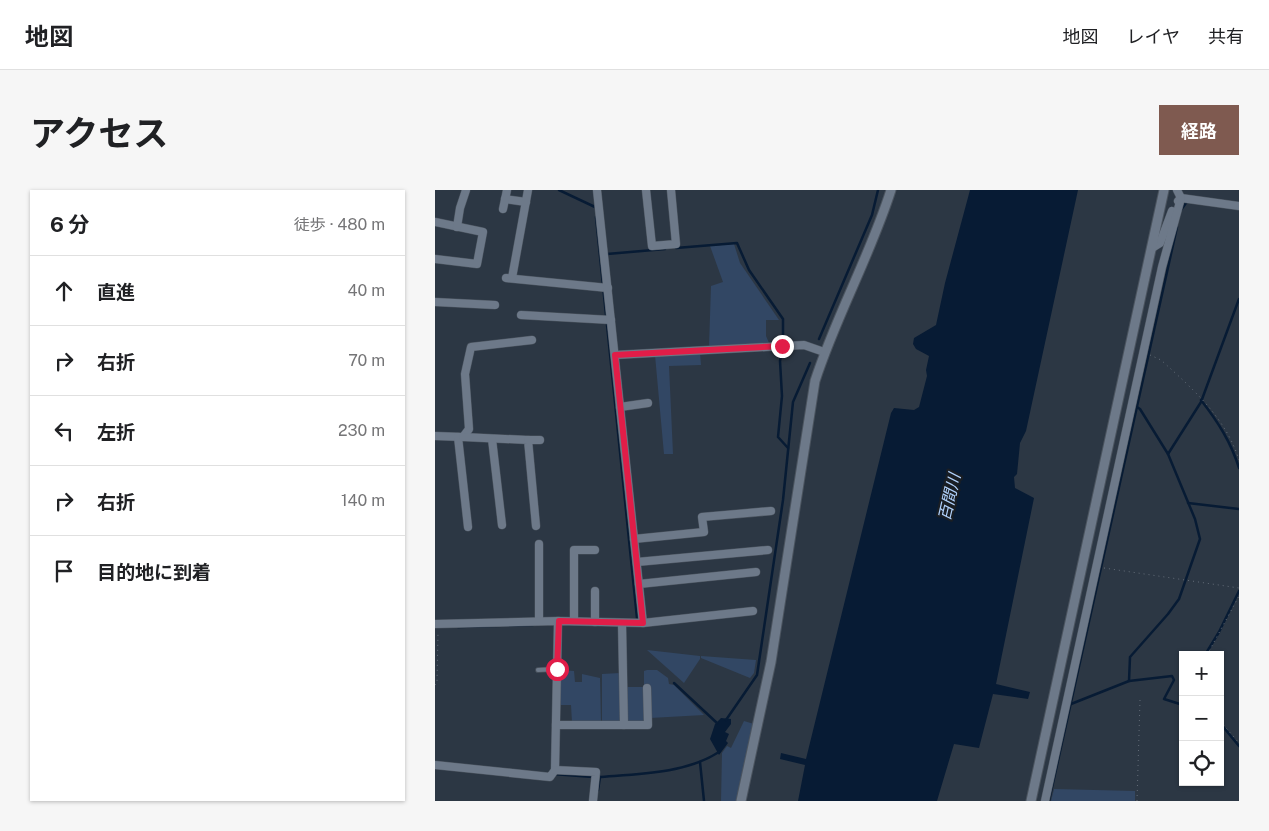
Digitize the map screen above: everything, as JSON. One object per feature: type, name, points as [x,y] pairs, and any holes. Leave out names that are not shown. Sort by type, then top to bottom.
[{"type":"street","points":[[457,226],[459,208],[466,190]]},
{"type":"street","points":[[503,209],[507,190]]},
{"type":"street","points":[[528,190],[509,278],[604,288]]},
{"type":"street","points":[[597,190],[604,288],[615,355],[643,623]]},
{"type":"street","points":[[646,190],[652,246],[676,244],[671,190]]},
{"type":"street","points":[[741,801],[771,662],[807,421],[815,381],[824,352],[864,262],[891,190]]},
{"type":"street","points":[[1031,801],[1164,190]]},
{"type":"street","points":[[1177,190],[1186,198],[1239,206]]},
{"type":"street","points":[[1152,248],[1160,243],[1173,206],[1186,198]]},
{"type":"street","points":[[1045,801],[1162,267],[1186,198]]},
{"type":"street","points":[[505,199],[525,202]]},
{"type":"street","points":[[435,222],[483,232],[477,264],[435,258]]},
{"type":"street","points":[[435,302],[495,305]]},
{"type":"street","points":[[521,315],[608,320]]},
{"type":"street","points":[[468,527],[461,437],[469,429],[465,374],[471,347],[533,340]]},
{"type":"street","points":[[615,355],[783,346],[804,346],[824,352]]},
{"type":"street","points":[[620,407],[648,404]]},
{"type":"street","points":[[435,436],[540,440]]},
{"type":"street","points":[[492,439],[502,525]]},
{"type":"street","points":[[528,440],[536,526]]},
{"type":"street","points":[[634,539],[704,532],[702,517],[771,511]]},
{"type":"street","points":[[539,544],[539,621]]},
{"type":"street","points":[[574,621],[574,550],[595,550]]},
{"type":"street","points":[[637,562],[768,550]]},
{"type":"street","points":[[639,584],[756,572]]},
{"type":"street","points":[[595,591],[595,622]]},
{"type":"street","points":[[437,626],[539,621],[558,623],[574,621],[595,622],[622,625],[753,611]]},
{"type":"street","points":[[435,766],[550,777],[553,772],[556,725],[558,623]]},
{"type":"street","points":[[622,625],[624,725]]},
{"type":"street","points":[[556,725],[648,725],[647,688]]},
{"type":"street","points":[[553,772],[596,772],[593,801]]},
{"type":"lane","points":[[538,670],[557,669]]},
{"type":"path","points":[[1150,355],[1161,360],[1203,399],[1225,427],[1239,460]]},
{"type":"path","points":[[1103,568],[1239,588]]},
{"type":"path","points":[[1209,651],[1239,596]]},
{"type":"path","points":[[435,686],[437,684],[437,626]]},
{"type":"path","points":[[1137,801],[1140,700]]},
{"type":"path","points":[[1224,725],[1239,742]]},
{"type":"shaded area","points":[[734,244],[740,263],[779,320],[766,320],[766,336],[770,345],[709,347],[711,286],[723,282],[710,246]]},
{"type":"shaded area","points":[[700,353],[701,365],[669,366],[673,454],[664,454],[655,355]]},
{"type":"shaded area","points":[[647,650],[700,656],[700,659],[684,683]]},
{"type":"shaded area","points":[[701,656],[756,660],[754,673],[750,678],[701,658]]},
{"type":"shaded area","points":[[561,670],[574,671],[575,682],[582,682],[582,674],[600,678],[601,723],[572,722],[571,705],[559,705]]},
{"type":"shaded area","points":[[657,670],[668,678],[669,684],[674,685],[704,715],[650,718],[644,686],[644,671]]},
{"type":"shaded area","points":[[620,673],[622,721],[602,722],[602,674]]},
{"type":"shaded area","points":[[626,687],[645,687],[644,722],[627,722]]},
{"type":"shaded area","points":[[744,721],[754,724],[736,801],[721,801],[722,753],[727,746],[731,748]]},
{"type":"shaded area","points":[[1054,789],[1135,791],[1135,801],[1051,801]]},
{"type":"water","name":"百間川","points":[[970,190],[1078,190],[1026,431],[1020,443],[1017,474],[1014,477],[1015,488],[1034,498],[996,684],[1030,692],[1028,699],[993,694],[979,748],[954,744],[937,801],[798,801],[805,765],[780,759],[781,753],[806,759],[891,413],[894,408],[914,410],[919,407],[927,376],[926,370],[929,356],[916,349],[913,344],[914,338],[936,325],[945,283]]},
{"type":"water","points":[[721,718],[731,719],[731,724],[725,732],[729,734],[726,741],[728,743],[719,755],[710,739],[715,724]]},
{"type":"waterway","points":[[559,190],[595,207]]},
{"type":"waterway","points":[[819,339],[872,215],[878,190]]},
{"type":"waterway","points":[[1181,210],[1188,200]]},
{"type":"waterway","points":[[596,217],[637,618]]},
{"type":"waterway","points":[[1049,801],[1177,227]]},
{"type":"waterway","points":[[676,248],[737,243],[749,270],[783,319],[783,342],[780,361],[782,396],[778,437],[788,448]]},
{"type":"waterway","points":[[607,254],[665,249]]},
{"type":"waterway","points":[[1168,454],[1201,402],[1239,299]]},
{"type":"waterway","points":[[726,720],[757,675],[783,500],[793,402],[810,363]]},
{"type":"waterway","points":[[1201,400],[1223,432],[1239,468]]},
{"type":"waterway","points":[[1129,681],[1130,657],[1179,599],[1200,539],[1195,519],[1168,454],[1137,407]]},
{"type":"waterway","points":[[1188,503],[1239,509]]},
{"type":"waterway","points":[[1207,651],[1239,591]]},
{"type":"waterway","points":[[458,627],[533,625]]},
{"type":"waterway","points":[[1071,704],[1129,681],[1172,676],[1174,680],[1164,699],[1179,704]]},
{"type":"waterway","points":[[674,683],[717,723]]},
{"type":"waterway","points":[[1224,728],[1239,746]]},
{"type":"waterway","points":[[598,777],[644,774],[676,769],[691,765],[719,752]]},
{"type":"waterway","points":[[700,762],[704,801]]},
{"type":"waterway","points":[[553,774],[593,777]]},
{"type":"waterway","points":[[598,790],[600,777]]},
{"type":"route","points":[[557,669],[559,621],[643,623],[615,355],[782,346]]}]
